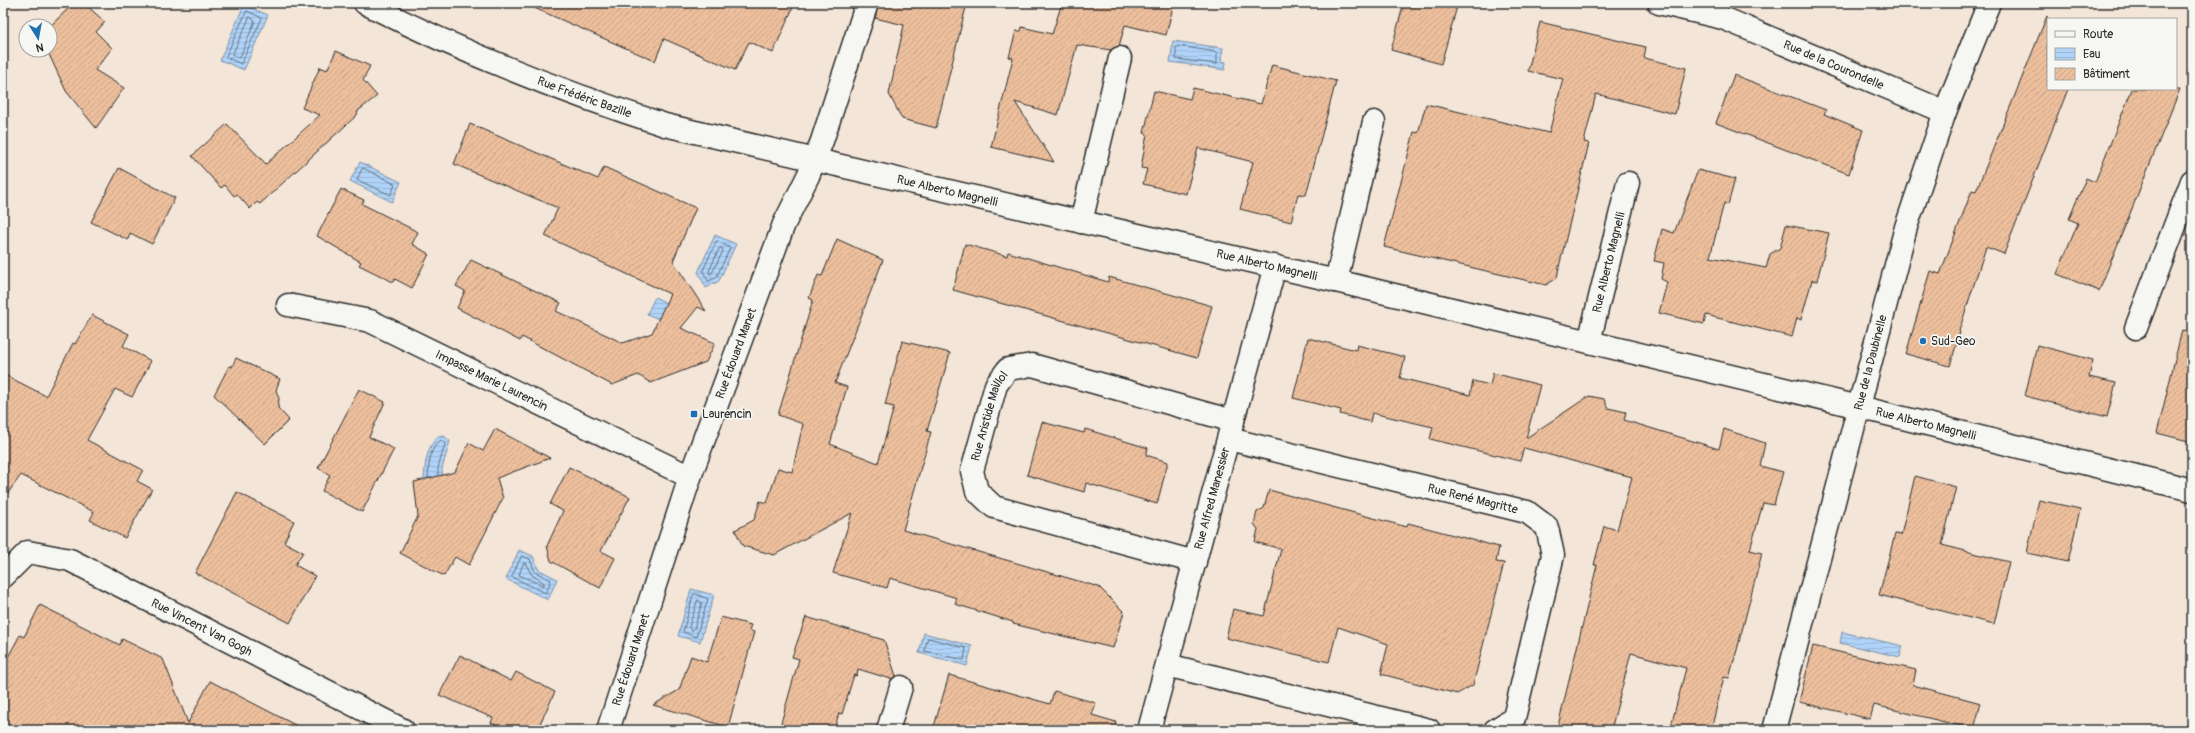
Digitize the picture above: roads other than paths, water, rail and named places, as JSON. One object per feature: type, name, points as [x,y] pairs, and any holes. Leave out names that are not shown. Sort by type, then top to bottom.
[{"type":"street","name":"Rue Frédéric Bazille","points":[[365,3],[431,37],[588,100],[665,125],[814,160]]},
{"type":"street","name":"Rue Édouard Manet","points":[[608,730],[690,477],[784,224],[808,176],[814,160],[867,3]]},
{"type":"street","name":"Rue de la Courondelle","points":[[1659,3],[1726,10],[1945,112]]},
{"type":"street","name":"Rue de la Daubinelle","points":[[1774,730],[1906,227],[1945,112],[1989,3]]},
{"type":"street","points":[[1081,222],[1120,58]]},
{"type":"street","points":[[1336,281],[1374,122]]},
{"type":"street","name":"Rue Alberto Magnelli","points":[[814,160],[1275,266],[1859,407],[2192,490]]},
{"type":"street","points":[[2136,328],[2192,181]]},
{"type":"street","name":"Rue Alberto Magnelli","points":[[1589,342],[1628,183]]},
{"type":"street","name":"Rue Alfred Manessier","points":[[1149,730],[1275,266]]},
{"type":"street","name":"Impasse Marie Laurencin","points":[[288,305],[370,321],[690,477]]},
{"type":"street","name":"Rue Aristide Maillol","points":[[1195,562],[994,507],[977,491],[972,471],[996,385],[1008,369],[1032,365],[1231,430]]},
{"type":"street","name":"Rue René Magritte","points":[[1231,430],[1527,512],[1547,527],[1553,555],[1514,718],[1495,730]]},
{"type":"street","name":"Rue Vincent Van Gogh","points":[[3,577],[28,552],[70,560],[403,730]]},
{"type":"street","points":[[1167,666],[1429,730]]},
{"type":"street","points":[[888,730],[900,687]]},
{"type":"water","points":[[244,5],[268,15],[244,70],[220,60]]},
{"type":"water","points":[[1173,41],[1223,48],[1221,61],[1226,62],[1225,70],[1170,62]]},
{"type":"water","points":[[360,162],[401,182],[392,202],[350,181]]},
{"type":"water","points":[[715,235],[736,244],[719,281],[706,288],[698,272]]},
{"type":"water","points":[[655,297],[685,313],[677,327],[647,314]]},
{"type":"water","points":[[438,436],[444,436],[450,441],[442,469],[443,487],[424,480],[429,451]]},
{"type":"water","points":[[519,550],[533,556],[538,569],[557,579],[548,600],[506,579]]},
{"type":"water","points":[[691,589],[714,595],[700,642],[678,636]]},
{"type":"water","points":[[1842,632],[1903,646],[1900,657],[1840,643]]},
{"type":"water","points":[[924,633],[972,646],[967,666],[919,653]]},
{"type":"place","name":"Sud-Geo","points":[[1923,341]]},
{"type":"place","name":"Laurencin","points":[[694,414]]}]
